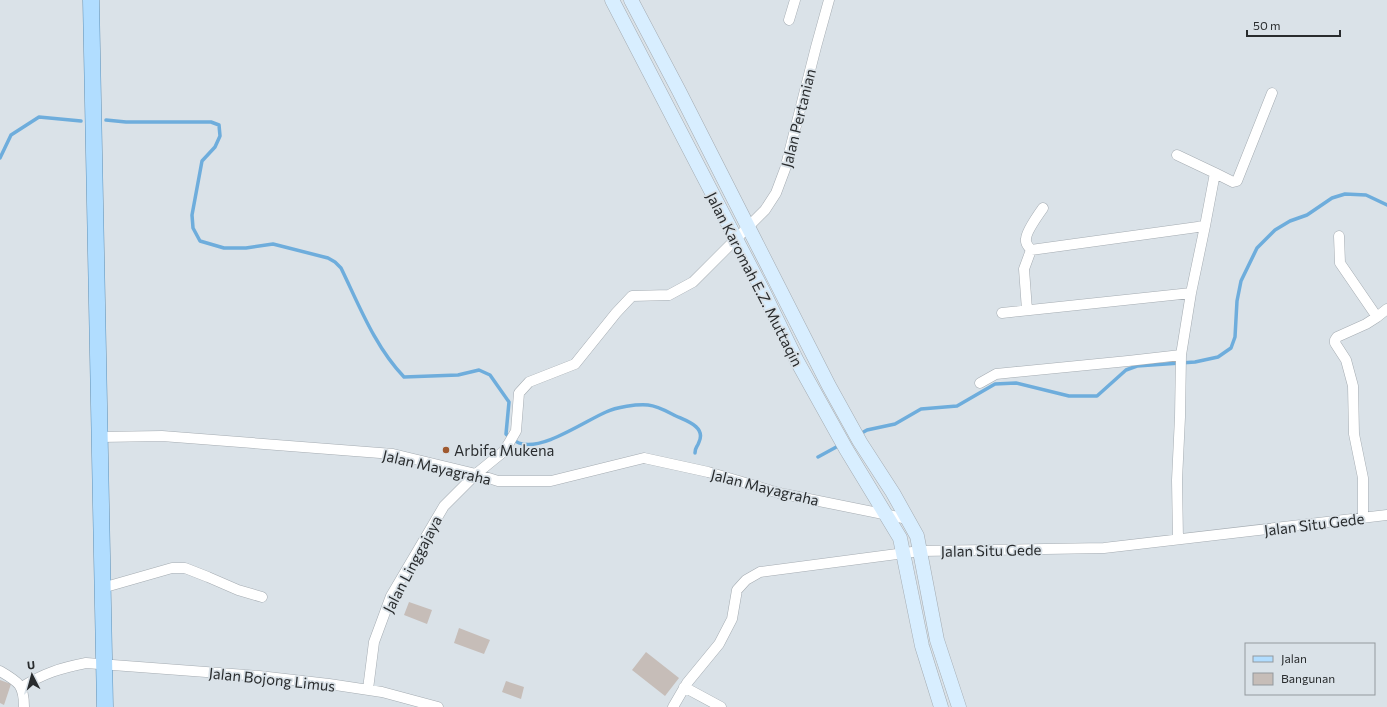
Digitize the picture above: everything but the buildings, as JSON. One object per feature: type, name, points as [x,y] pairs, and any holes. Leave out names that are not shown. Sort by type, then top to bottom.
[{"type":"main road","points":[[91,0],[105,707]]},
{"type":"street","name":"Jalan Karomah E.Z. Muttaqin","points":[[612,0],[763,291],[797,361],[846,449],[900,538],[922,646],[941,707]]},
{"type":"street","name":"Jalan Karomah E.Z. Muttaqin","points":[[631,0],[844,414],[917,536],[928,600],[937,640],[959,707]]},
{"type":"street","points":[[789,20],[795,0]]},
{"type":"street","name":"Jalan Pertanian","points":[[516,431],[519,393],[529,382],[575,364],[616,313],[632,296],[669,295],[693,282],[765,210],[776,193],[786,169],[829,0]]},
{"type":"street","points":[[1177,155],[1215,174],[1233,182],[1237,182],[1272,93]]},
{"type":"street","points":[[1178,539],[1177,480],[1181,356],[1191,293],[1206,226],[1215,174]]},
{"type":"street","points":[[1032,250],[1027,245],[1026,239],[1031,227],[1043,208]]},
{"type":"street","points":[[1032,250],[1206,226]]},
{"type":"street","points":[[1339,236],[1340,263],[1376,317]]},
{"type":"street","points":[[1027,310],[1024,269],[1032,250]]},
{"type":"street","points":[[1002,313],[1191,293]]},
{"type":"street","points":[[1363,518],[1363,478],[1354,434],[1353,386],[1346,360],[1335,343],[1335,340],[1337,337],[1366,324],[1387,309]]},
{"type":"street","points":[[980,382],[996,374],[1181,356]]},
{"type":"street","name":"Jalan Linggajaya","points":[[368,689],[374,642],[391,596],[444,506],[476,474],[503,452],[510,443],[516,431]]},
{"type":"street","name":"Jalan Mayagraha","points":[[100,437],[162,436],[393,454],[476,474],[498,481],[551,481],[644,458],[708,472],[779,493],[908,519]]},
{"type":"street","name":"Jalan Situ Gede","points":[[672,707],[684,687],[719,644],[732,619],[737,590],[746,580],[760,572],[920,551],[1104,548],[1387,514]]},
{"type":"street","points":[[102,588],[172,568],[185,568],[208,576],[238,590],[262,597]]},
{"type":"street","name":"Jalan Bojong Limus","points":[[22,687],[36,678],[60,668],[86,663],[259,676],[368,689],[438,707]]},
{"type":"street","points":[[0,672],[14,679],[22,687],[24,707]]},
{"type":"street","points":[[684,687],[721,707]]},
{"type":"waterway","points":[[0,158],[11,135],[39,117],[81,121]]},
{"type":"waterway","points":[[106,120],[126,122],[211,122],[219,125],[220,136],[215,147],[202,161],[192,215],[193,228],[200,241],[224,248],[246,248],[273,244],[328,258],[335,262],[341,268],[368,325],[384,353],[404,377],[458,375],[479,370],[490,375],[509,402],[506,434],[517,442],[528,445],[551,440],[610,410],[627,406],[648,405],[690,422],[698,428],[700,437],[695,453]]},
{"type":"waterway","points":[[860,434],[867,430],[895,424],[921,409],[957,406],[995,384],[1016,383],[1069,396],[1097,396],[1126,370],[1137,366],[1195,362],[1218,357],[1231,348],[1235,337],[1237,301],[1241,281],[1257,248],[1275,230],[1290,221],[1307,215],[1332,198],[1345,194],[1366,195],[1387,205]]},
{"type":"waterway","points":[[818,457],[840,445]]},
{"type":"place","name":"Arbifa Mukena","points":[[446,450]]}]
